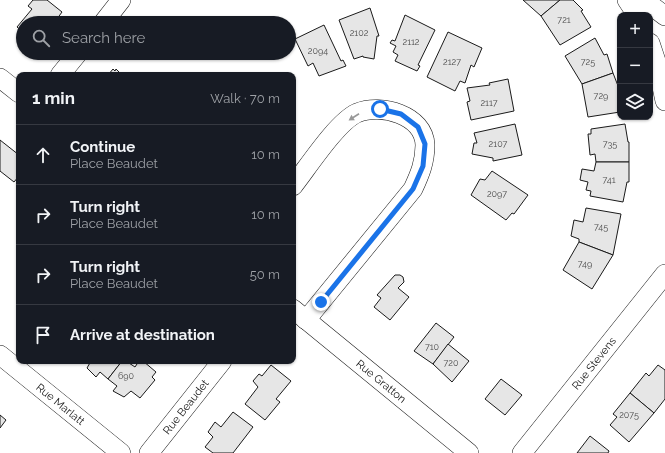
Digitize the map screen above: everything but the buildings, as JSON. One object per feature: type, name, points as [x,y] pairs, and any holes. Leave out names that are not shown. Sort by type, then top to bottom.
[{"type":"street","points":[[108,16],[121,0]]},
{"type":"street","points":[[627,0],[635,12]]},
{"type":"street","points":[[644,0],[665,16]]},
{"type":"street","points":[[652,48],[657,64],[665,101]]},
{"type":"street","points":[[62,72],[72,60]]},
{"type":"street","points":[[0,78],[16,91]]},
{"type":"street","points":[[296,182],[338,128],[357,113],[380,109],[401,114],[418,127],[425,144],[423,166],[413,189],[300,314]]},
{"type":"street","name":"Rue Stevens","points":[[522,453],[665,274]]},
{"type":"street","name":"Rue Gratton","points":[[300,314],[469,453]]},
{"type":"street","name":"Rue Marlatt","points":[[0,355],[121,453]]},
{"type":"street","name":"Rue Beaudet","points":[[150,453],[220,364]]},
{"type":"route","points":[[321,302],[413,189],[423,166],[425,144],[418,127],[401,114],[380,109]]}]
